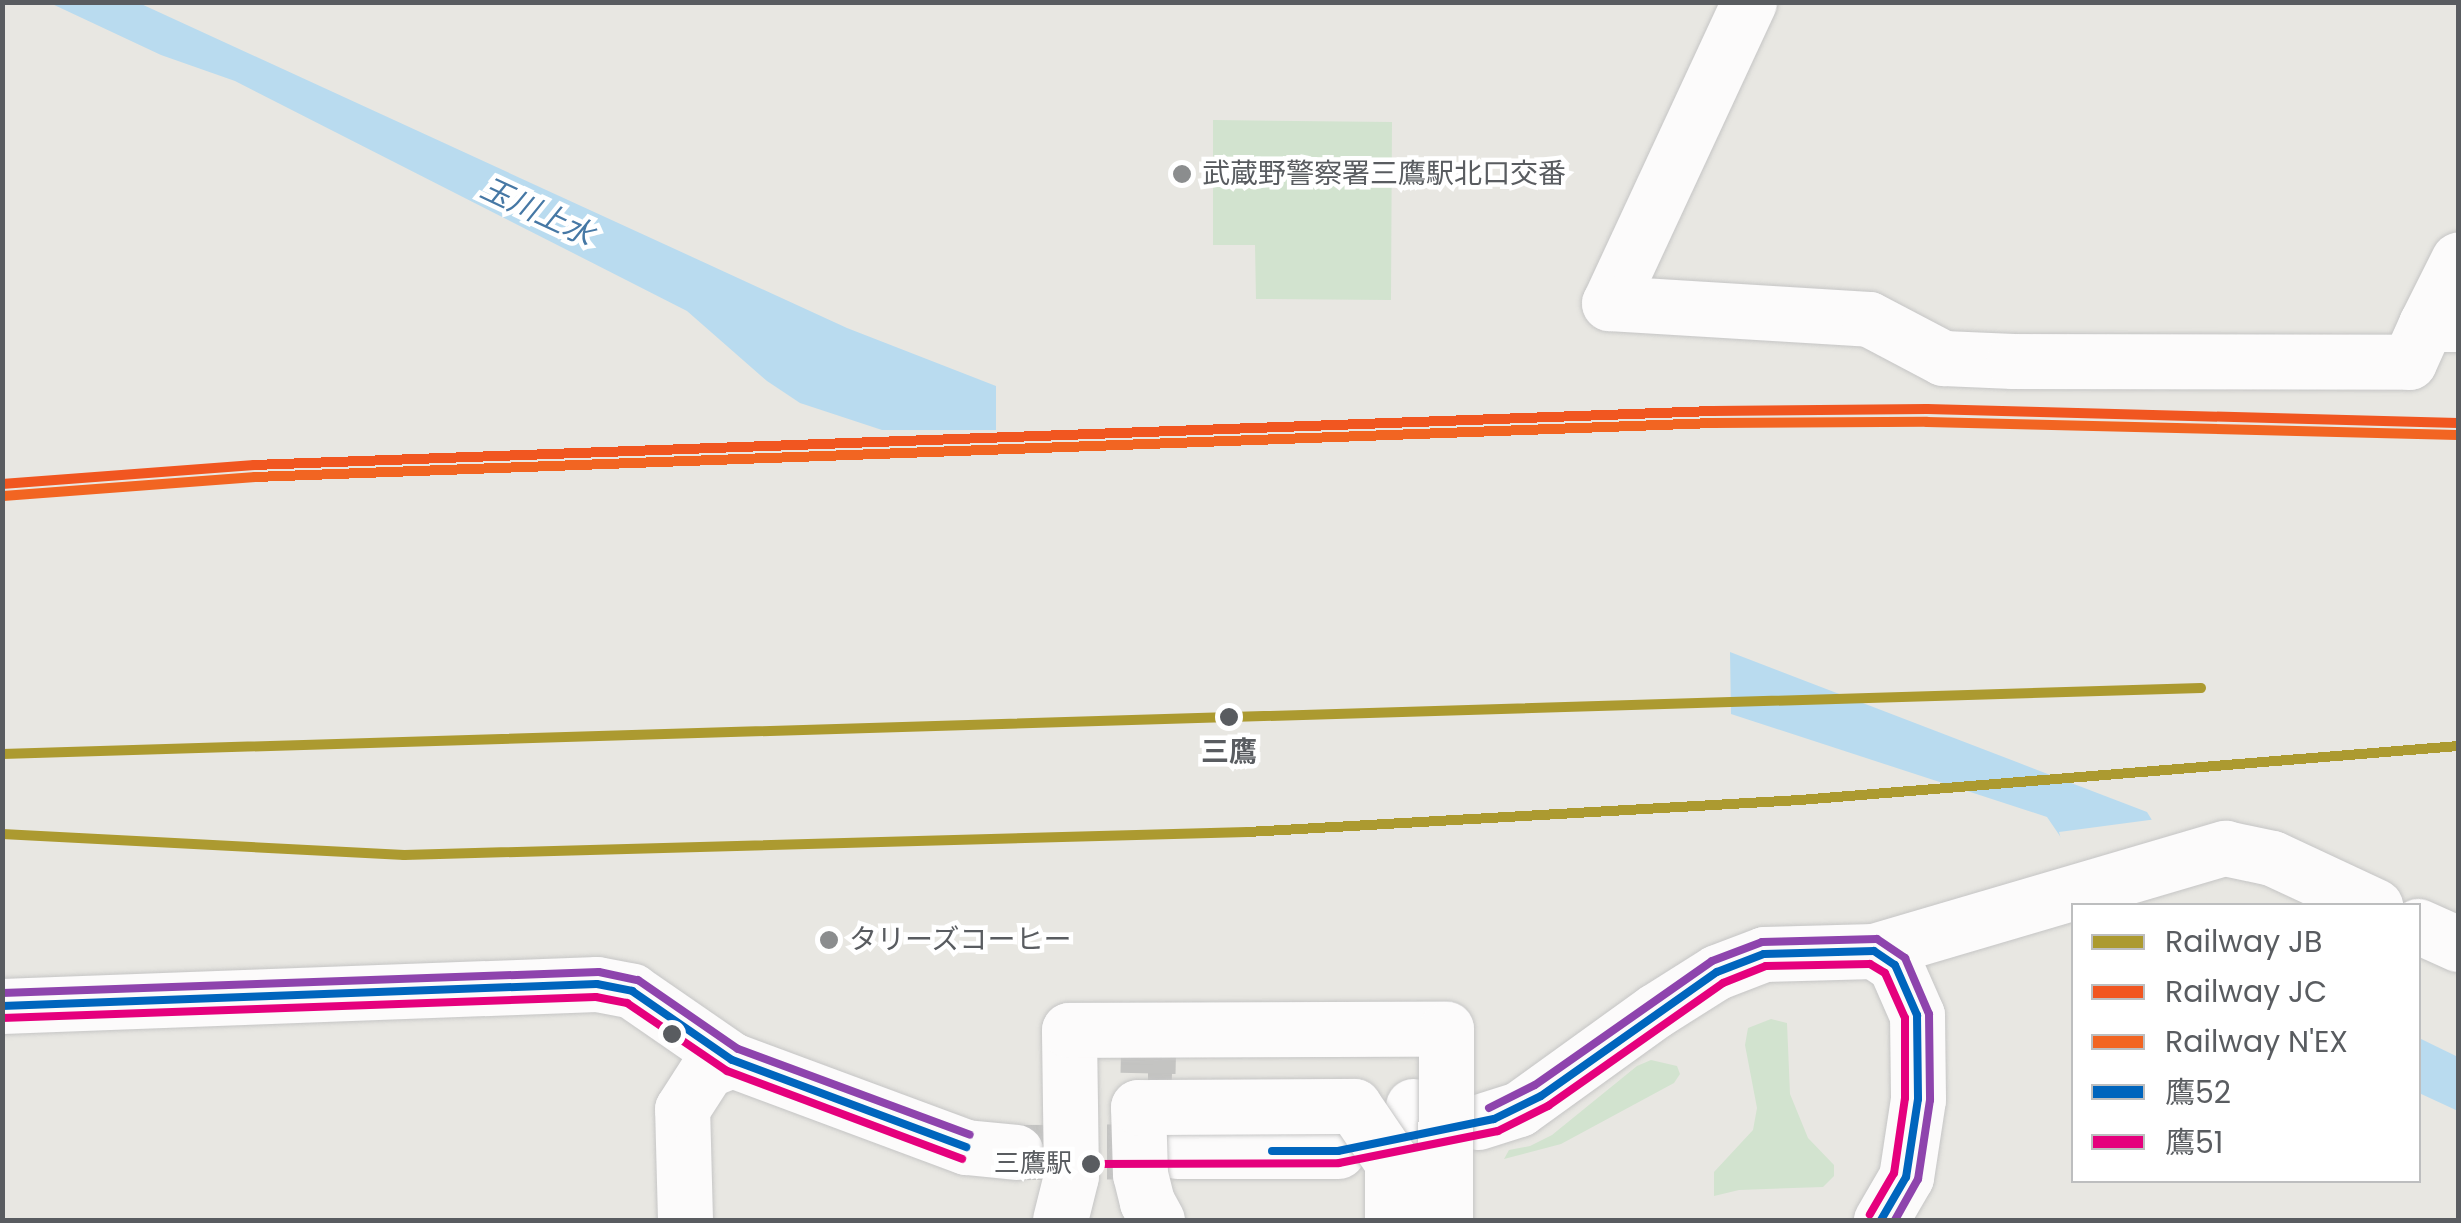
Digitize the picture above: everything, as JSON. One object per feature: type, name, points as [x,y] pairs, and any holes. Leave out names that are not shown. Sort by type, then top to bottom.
[{"type":"street","points":[[1750,2],[1609,302],[1868,319],[1943,358],[2409,362],[2442,324],[2458,260]]},
{"type":"street","points":[[1478,1122],[1519,1110],[1717,972],[1764,954],[1874,952],[2225,848],[2272,858],[2368,903]]},
{"type":"street","points":[[2421,927],[2458,944]]},
{"type":"street","points":[[1874,952],[1895,965],[1916,1015],[1918,1099],[1906,1178],[1881,1220]]},
{"type":"street","points":[[2,1006],[596,984],[632,991],[732,1060],[966,1148],[1016,1152]]},
{"type":"street","points":[[1060,1220],[1071,1176],[1068,1030],[1446,1029],[1445,1220]]},
{"type":"street","points":[[1081,1030],[1082,1220]]},
{"type":"street","points":[[685,1220],[682,1110],[706,1070],[732,1060]]},
{"type":"street","points":[[1338,1151],[1154,1192],[1138,1107],[1354,1106],[1392,1162],[1392,1220]]},
{"type":"street","points":[[1413,1106],[1414,1220]]},
{"type":"green space","points":[[1213,120],[1392,122],[1391,300],[1256,299],[1255,245],[1213,245]]},
{"type":"green space","points":[[1771,1019],[1787,1023],[1790,1094],[1808,1138],[1834,1165],[1834,1176],[1823,1187],[1739,1190],[1714,1196],[1714,1172],[1753,1130],[1757,1108],[1745,1045],[1748,1028]]},
{"type":"green space","points":[[1651,1060],[1677,1066],[1680,1074],[1674,1083],[1561,1144],[1504,1159],[1509,1150],[1530,1146],[1552,1135],[1637,1066]]},
{"type":"water","name":"玉川上水","points":[[50,3],[139,3],[847,328],[996,386],[996,430],[882,430],[800,403],[767,381],[687,311],[235,81],[161,55]]},
{"type":"water","points":[[1730,652],[2147,812],[2203,903],[2079,864],[2047,817],[1731,714]]},
{"type":"water","points":[[2421,1039],[2458,1057],[2458,1111],[2421,1094]]},
{"type":"pier","points":[[2157,819],[2209,903],[2103,903],[2063,847],[2059,832]]},
{"type":"tunnel","points":[[1149,1030],[1148,1073],[1172,1074]]},
{"type":"tunnel","points":[[1024,1152],[1177,1151]]},
{"type":"rail line","name":"JC","points":[[2,484],[254,465],[1712,411],[1927,409],[2458,423]]},
{"type":"rail line","name":"N'EX","points":[[3,496],[255,477],[1712,423],[1927,422],[2458,435]]},
{"type":"rail line","name":"JB","points":[[2,754],[2201,688]]},
{"type":"rail line","name":"JB","points":[[2,834],[404,855],[1248,832],[1800,800],[2458,746]]},
{"type":"transit line","points":[[1489,1108],[1535,1085],[1712,961],[1762,942],[1877,939],[1905,958],[1929,1014],[1930,1100],[1918,1179],[1895,1220]]},
{"type":"transit line","name":"鷹52","points":[[1272,1151],[1338,1151],[1494,1119],[1541,1096],[1717,972],[1764,954],[1874,951],[1895,965],[1917,1015],[1918,1099],[1906,1177],[1881,1220]]},
{"type":"transit line","name":"鷹51","points":[[1091,1164],[1339,1163],[1498,1131],[1548,1106],[1723,983],[1766,966],[1870,964],[1885,973],[1905,1018],[1905,1098],[1894,1173],[1870,1214]]},
{"type":"transit line","points":[[2,993],[599,972],[638,980],[738,1049],[970,1135]]},
{"type":"transit line","name":"鷹52","points":[[2,1006],[597,984],[632,991],[732,1060],[966,1147]]},
{"type":"transit line","name":"鷹51","points":[[2,1018],[596,997],[627,1003],[727,1071],[962,1159]]},
{"type":"place","name":"武蔵野警察署三鷹駅北口交番","points":[[1182,174]]},
{"type":"place","name":"三鷹","points":[[1229,717]]},
{"type":"place","name":"タリーズコーヒー","points":[[829,940]]},
{"type":"place","name":"三鷹駅","points":[[1091,1164]]}]
